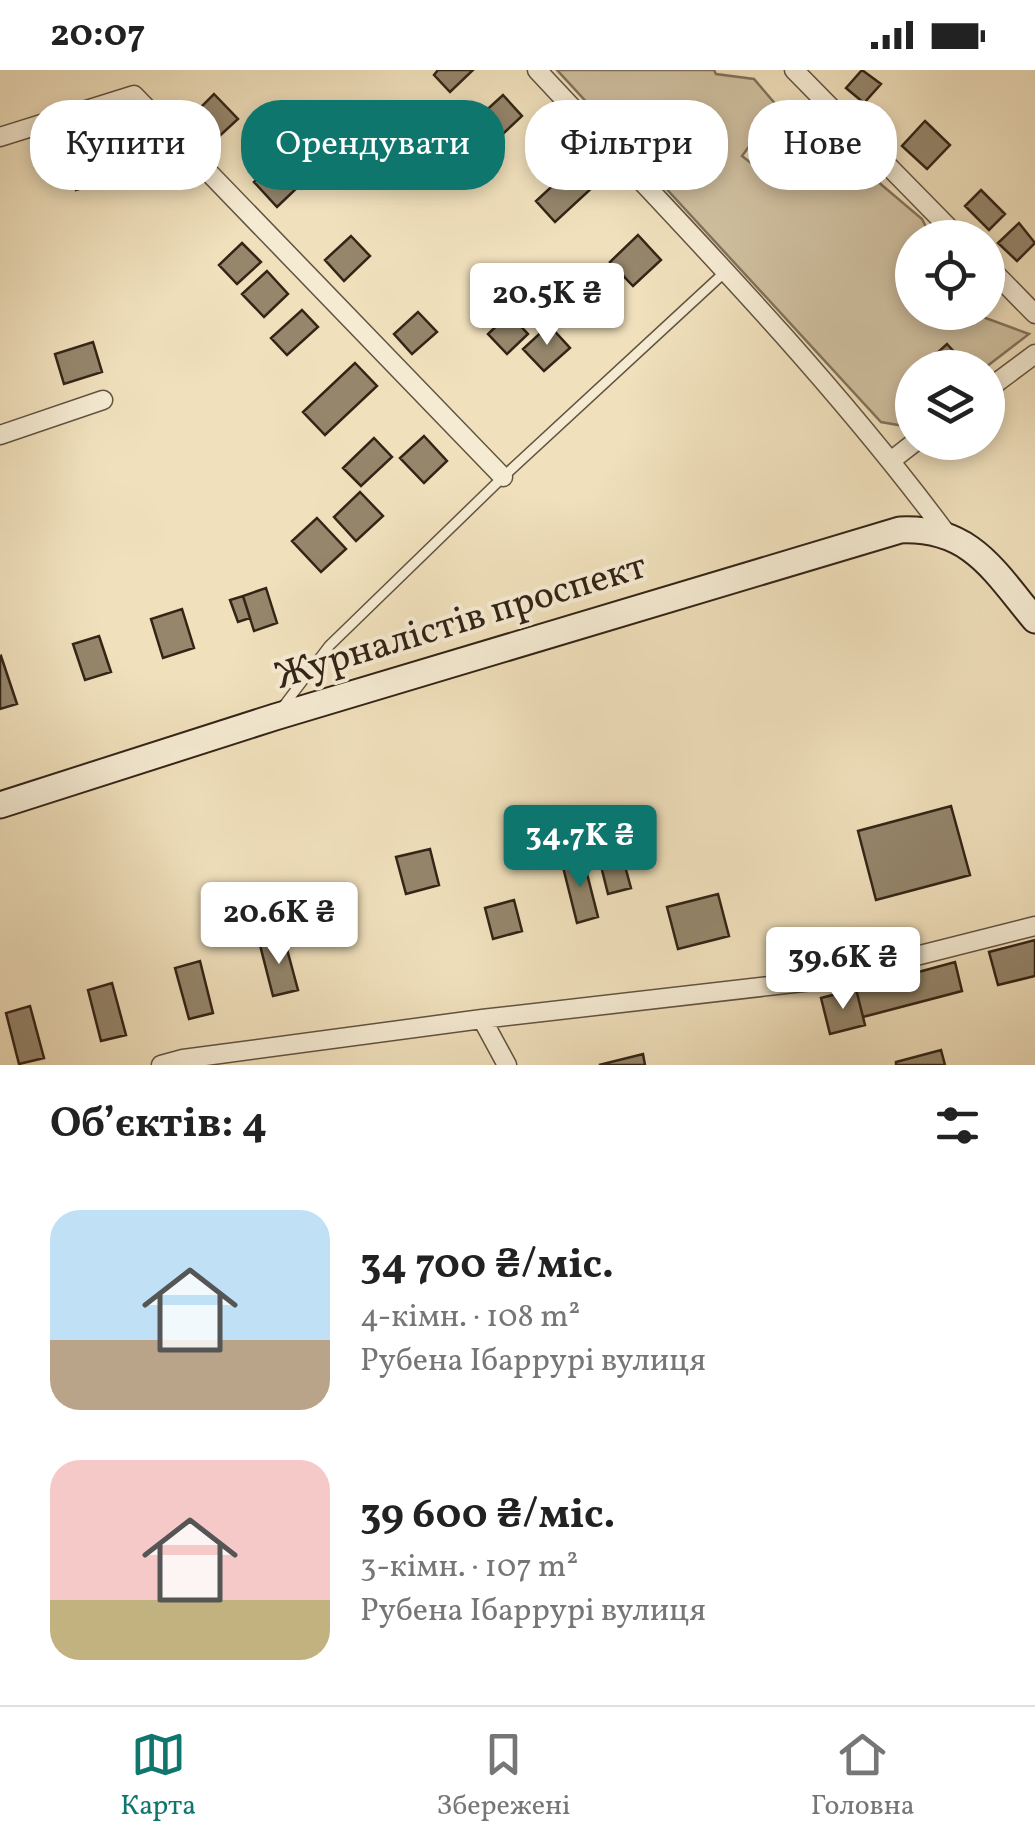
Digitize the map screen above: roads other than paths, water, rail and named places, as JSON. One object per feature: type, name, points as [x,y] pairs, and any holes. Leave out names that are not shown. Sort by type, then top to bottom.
[{"type":"main road","name":"Журналістів проспект","points":[[0,805],[275,717],[900,530],[946,533]]},
{"type":"main road","points":[[946,533],[975,550],[1035,620]]},
{"type":"street","points":[[538,70],[892,460],[946,533]]},
{"type":"street","points":[[794,70],[942,220]]},
{"type":"street","points":[[0,137],[134,95],[503,477]]},
{"type":"street","points":[[1005,283],[1035,314]]},
{"type":"street","points":[[1005,376],[1035,354]]},
{"type":"street","points":[[0,434],[103,400]]},
{"type":"street","points":[[161,1065],[482,1019],[821,980],[1035,926]]},
{"type":"street","points":[[482,1019],[507,1065]]},
{"type":"lane","points":[[275,717],[330,646],[503,477],[725,272]]}]
